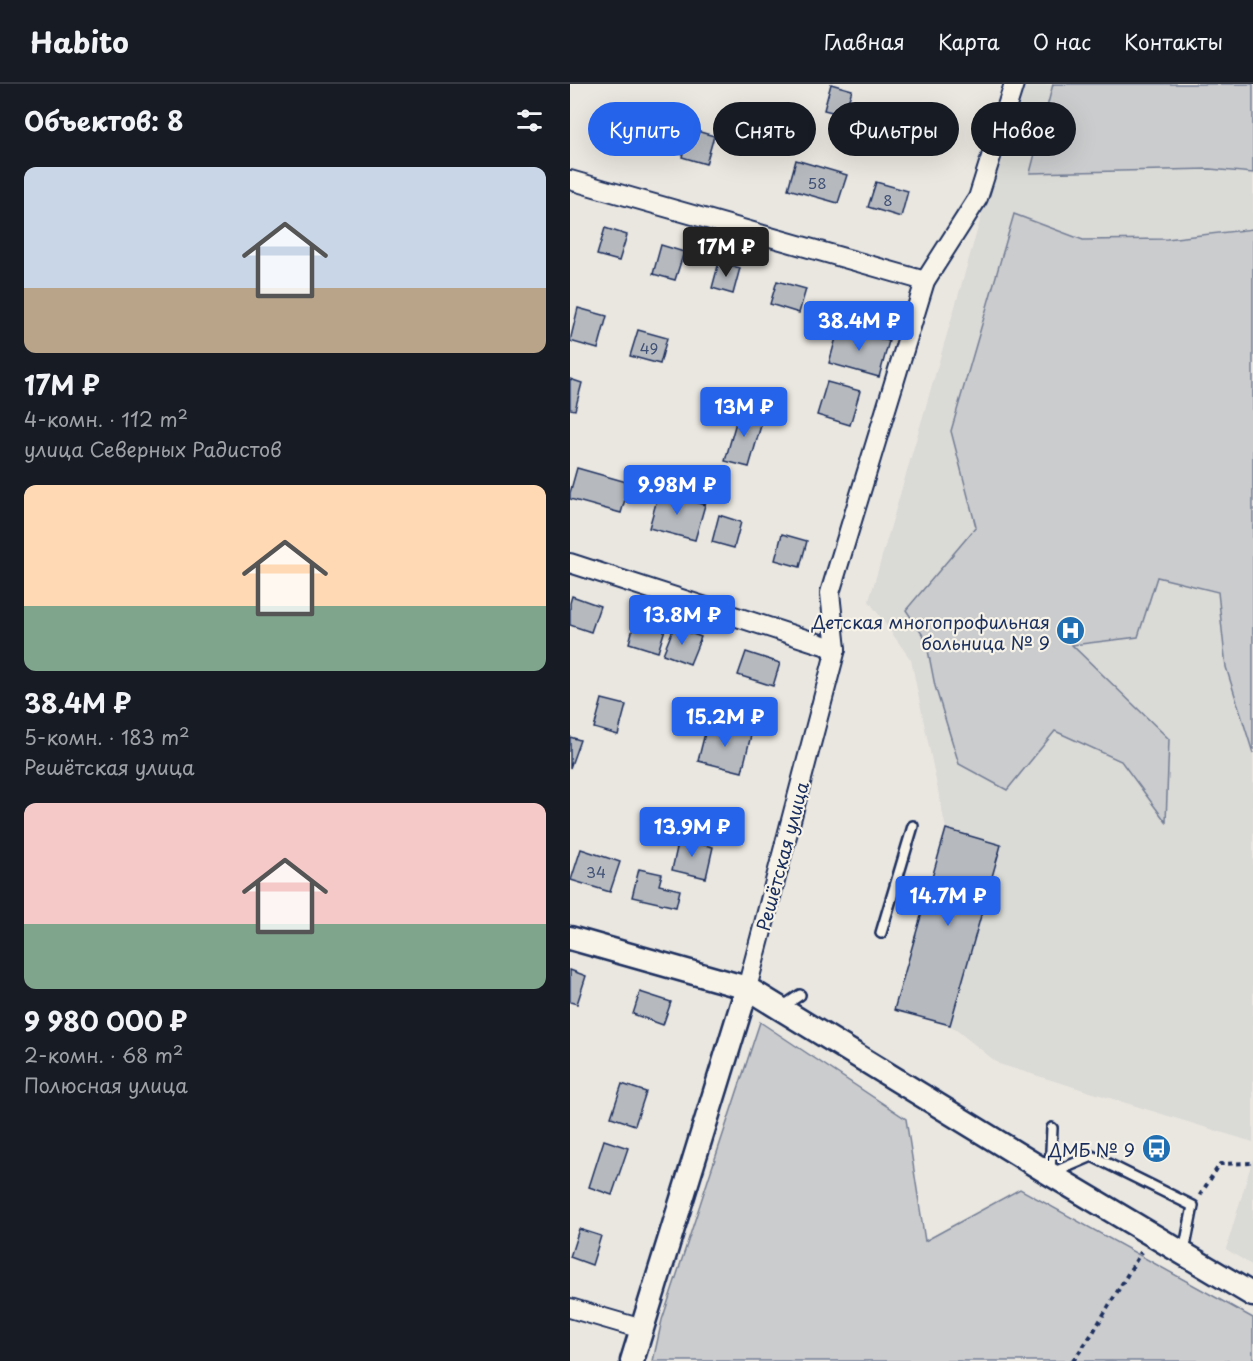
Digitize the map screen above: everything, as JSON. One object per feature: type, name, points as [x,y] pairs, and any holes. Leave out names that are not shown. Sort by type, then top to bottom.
[{"type":"street","name":"Решётская улица","points":[[632,1361],[747,988],[836,649],[830,593],[925,280],[978,198],[1014,84]]},
{"type":"street","points":[[570,180],[925,280]]},
{"type":"street","points":[[570,564],[836,649]]},
{"type":"street","points":[[570,938],[747,988],[1050,1174],[1253,1295]]},
{"type":"street","points":[[570,1308],[642,1329]]},
{"type":"lane","points":[[881,933],[913,826]]},
{"type":"lane","points":[[780,1008],[800,995]]},
{"type":"lane","points":[[1052,1128],[1050,1174],[1092,1155],[1193,1206],[1184,1254]]},
{"type":"path","points":[[1193,1206],[1220,1164],[1253,1163]]},
{"type":"path","points":[[1073,1361],[1092,1334],[1151,1234]]},
{"type":"shaded area","name":"Детская многопрофильная больница № 9","points":[[1020,84],[1253,84],[1253,1142],[999,1064],[950,1025],[894,1010],[946,829],[911,660],[869,601],[999,156],[1076,156],[1076,102],[1015,102]]},
{"type":"shaded area","points":[[1053,84],[1253,84],[1253,173],[1210,169],[1030,173],[1034,156],[1076,156],[1076,102],[1048,102]]},
{"type":"shaded area","points":[[1014,214],[1083,240],[1167,239],[1253,229],[1253,753],[1226,667],[1218,592],[1157,577],[1138,637],[1072,645],[1169,739],[1166,822],[1121,761],[1055,731],[1007,790],[959,764],[935,686],[926,640],[906,610],[976,527],[951,431]]},
{"type":"shaded area","points":[[760,1022],[906,1119],[925,1241],[1020,1189],[1253,1318],[1253,1361],[653,1361],[662,1320]]},
{"type":"shaded area","points":[[1253,1158],[1253,1266],[1226,1249]]},
{"type":"building","points":[[831,84],[852,90],[848,102],[828,102],[828,111],[824,110]]},
{"type":"building","points":[[701,132],[713,136],[706,164],[682,157],[701,156]]},
{"type":"building","points":[[796,160],[847,175],[838,203],[788,189]]},
{"type":"building","points":[[876,182],[908,191],[901,217],[868,207]]},
{"type":"building","points":[[605,228],[627,235],[619,261],[597,255]]},
{"type":"building","points":[[661,245],[684,252],[675,280],[653,274]]},
{"type":"building","points":[[719,262],[740,268],[733,294],[712,288]]},
{"type":"building","points":[[777,281],[806,289],[799,313],[770,304]]},
{"type":"building","points":[[578,308],[607,316],[598,349],[570,341]]},
{"type":"building","points":[[839,327],[889,341],[879,377],[829,363]]},
{"type":"building","points":[[638,330],[667,338],[660,364],[630,356]]},
{"type":"building","points":[[570,379],[582,383],[575,410],[570,409]]},
{"type":"building","points":[[827,382],[860,391],[850,425],[817,415]]},
{"type":"building","points":[[740,408],[764,415],[749,467],[725,461]]},
{"type":"building","points":[[693,466],[714,472],[705,505],[684,499]]},
{"type":"building","points":[[577,468],[630,483],[621,513],[570,499]]},
{"type":"building","points":[[659,492],[705,505],[695,540],[649,528]]},
{"type":"building","points":[[719,515],[741,522],[734,548],[712,542]]},
{"type":"building","points":[[782,534],[807,541],[800,567],[775,560]]},
{"type":"building","points":[[572,596],[600,606],[591,632],[570,625]]},
{"type":"building","points":[[636,617],[666,626],[658,652],[629,643]]},
{"type":"building","points":[[674,627],[701,637],[690,664],[663,654]]},
{"type":"building","points":[[746,652],[780,663],[773,686],[738,675]]},
{"type":"building","points":[[602,699],[626,705],[618,735],[594,728]]},
{"type":"building","points":[[707,725],[751,735],[742,772],[698,761]]},
{"type":"building","points":[[570,737],[580,740],[570,768]]},
{"type":"building","points":[[946,829],[1001,845],[950,1025],[894,1010]]},
{"type":"building","points":[[679,839],[713,847],[706,878],[672,870]]},
{"type":"building","points":[[581,849],[620,862],[610,892],[571,880]]},
{"type":"building","points":[[639,869],[662,874],[659,885],[680,890],[676,907],[632,897]]},
{"type":"building","points":[[570,970],[586,976],[577,1004],[570,1002]]},
{"type":"building","points":[[640,992],[671,1002],[663,1025],[633,1014]]},
{"type":"building","points":[[622,1084],[646,1092],[635,1125],[611,1117]]},
{"type":"building","points":[[604,1140],[628,1148],[612,1195],[589,1187]]},
{"type":"building","points":[[579,1229],[601,1236],[592,1265],[570,1257]]},
{"type":"place","name":"Детская многопрофильная больница № 9","points":[[1071,631]]},
{"type":"place","name":"ДМБ № 9","points":[[1156,1149]]}]
